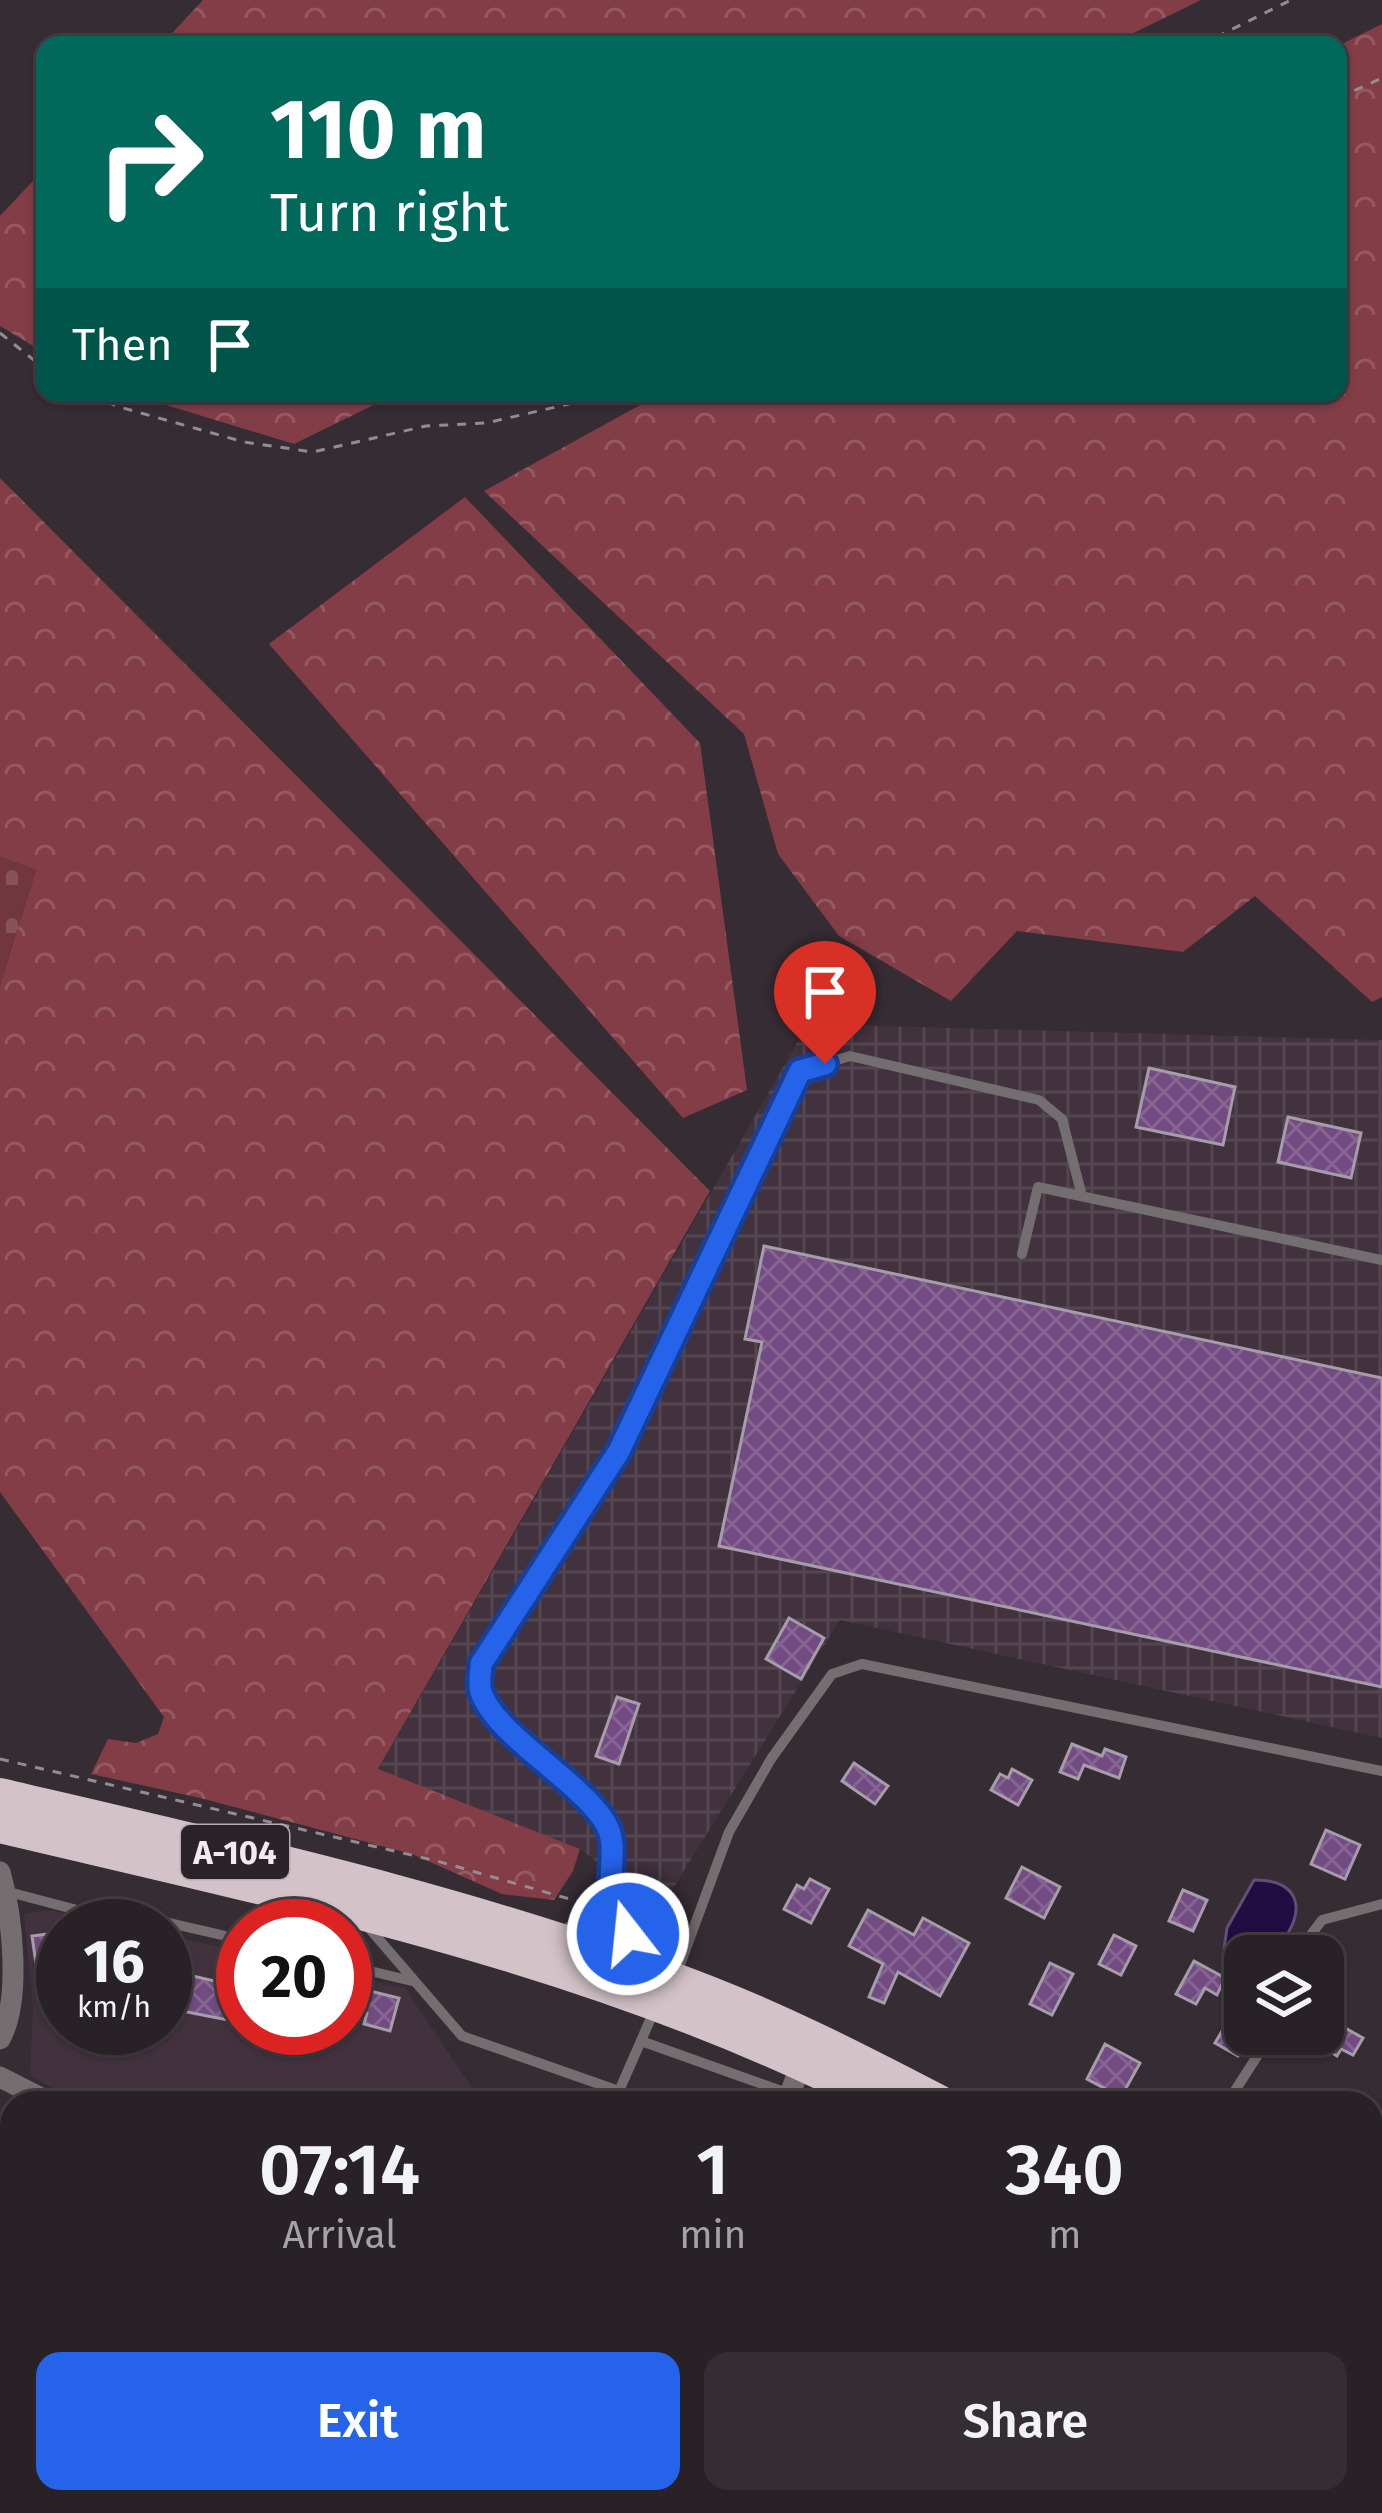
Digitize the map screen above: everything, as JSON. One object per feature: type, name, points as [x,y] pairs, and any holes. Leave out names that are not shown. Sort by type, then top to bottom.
[{"type":"highway","name":"А-104","points":[[0,1796],[282,1863],[535,1935],[855,2059],[916,2091]]},
{"type":"highway","name":"А-104","points":[[0,1825],[302,1899]]},
{"type":"highway","name":"А-104","points":[[372,1917],[581,1976],[666,1988],[795,2087]]},
{"type":"street","points":[[0,2038],[12,1998],[3,1882]]},
{"type":"lane","points":[[535,1935],[565,1930],[600,1908],[614,1860],[605,1821],[574,1786],[502,1724],[480,1691],[481,1664],[619,1451],[800,1071],[850,1056],[1039,1100],[1062,1120],[1082,1196]]},
{"type":"lane","points":[[1022,1254],[1038,1187],[1382,1259]]},
{"type":"lane","points":[[372,1932],[462,2036],[619,2091],[729,1832],[771,1759],[832,1674],[862,1664],[1382,1772]]},
{"type":"lane","points":[[3,1882],[76,1910],[122,1912],[216,1934]]},
{"type":"lane","points":[[610,1883],[616,1911],[628,1934],[666,1988]]},
{"type":"lane","points":[[1310,1935],[1322,1920],[1382,1904]]},
{"type":"lane","points":[[372,1971],[415,1981]]},
{"type":"lane","points":[[640,2041],[795,2087]]},
{"type":"lane","points":[[1235,2091],[1258,2055]]},
{"type":"path","points":[[1218,36],[1292,0]]},
{"type":"path","points":[[1347,94],[1382,78]]},
{"type":"path","points":[[0,334],[36,362]]},
{"type":"path","points":[[108,402],[244,442],[314,452],[426,426],[486,423],[578,402]]},
{"type":"path","points":[[0,1759],[437,1861],[600,1908]]},
{"type":"shaded area","points":[[808,1024],[1382,1040],[1382,1738],[840,1620],[660,1909],[580,1849],[378,1770]]},
{"type":"shaded area","points":[[1254,1880],[1282,1885],[1295,1900],[1294,1920],[1287,1935],[1226,1935]]},
{"type":"shaded area","points":[[36,1912],[36,2055],[192,2055],[192,1941],[216,1946],[216,2055],[372,2055],[372,1981],[405,1988],[474,2091],[56,2091],[30,2075],[33,2008],[24,1914]]},
{"type":"green space","points":[[203,0],[1201,0],[1127,36],[169,36]]},
{"type":"green space","points":[[1382,24],[1382,997],[1372,1002],[1255,896],[1183,952],[1017,931],[951,1001],[839,936],[778,854],[744,734],[484,491],[646,402],[1347,402],[1347,42]]},
{"type":"green space","points":[[36,178],[36,348],[0,326],[0,216]]},
{"type":"green space","points":[[156,402],[380,402],[294,444]]},
{"type":"green space","points":[[0,478],[710,1191],[378,1769],[580,1849],[573,1871],[554,1900],[502,1894],[412,1854],[91,1774],[108,1739],[136,1743],[158,1734],[164,1717],[0,1492],[0,985],[36,870],[0,857]]},
{"type":"green space","points":[[465,497],[700,743],[747,1090],[683,1118],[269,644]]},
{"type":"green space","points":[[0,857],[36,870],[0,985]]},
{"type":"building","points":[[1149,1068],[1235,1087],[1223,1145],[1136,1127]]},
{"type":"building","points":[[1288,1117],[1361,1133],[1351,1178],[1278,1162]]},
{"type":"building","points":[[764,1246],[1382,1378],[1382,1687],[719,1546],[762,1342],[745,1339]]},
{"type":"building","points":[[789,1618],[824,1638],[801,1679],[766,1659]]},
{"type":"building","points":[[617,1697],[639,1704],[619,1764],[596,1756]]},
{"type":"building","points":[[1072,1744],[1102,1756],[1105,1749],[1126,1757],[1119,1778],[1084,1765],[1078,1779],[1060,1772]]},
{"type":"building","points":[[854,1763],[888,1786],[875,1804],[842,1781]]},
{"type":"building","points":[[1012,1769],[1032,1780],[1018,1805],[991,1790],[1000,1774],[1008,1778]]},
{"type":"building","points":[[1326,1830],[1360,1845],[1345,1879],[1311,1864]]},
{"type":"building","points":[[1022,1867],[1060,1887],[1044,1918],[1006,1898]]},
{"type":"building","points":[[810,1879],[829,1889],[811,1923],[784,1909],[797,1885],[804,1889]]},
{"type":"building","points":[[1183,1890],[1207,1900],[1193,1931],[1169,1921]]},
{"type":"building","points":[[868,1910],[914,1935],[923,1918],[969,1943],[940,1996],[898,1972],[884,2003],[869,1997],[883,1964],[849,1946]]},
{"type":"building","points":[[1114,1935],[1136,1946],[1121,1975],[1099,1964]]},
{"type":"building","points":[[1194,1961],[1224,1977],[1217,1995],[1205,1988],[1196,2004],[1176,1994]]},
{"type":"building","points":[[1050,1963],[1073,1974],[1052,2015],[1030,2004]]},
{"type":"building","points":[[192,1976],[216,1981],[216,2018],[192,2013]]},
{"type":"building","points":[[372,1992],[399,1998],[390,2031],[372,2026]]},
{"type":"building","points":[[1344,2027],[1363,2038],[1353,2055],[1344,2050]]},
{"type":"building","points":[[1224,2028],[1224,2048],[1215,2043]]},
{"type":"building","points":[[1105,2044],[1140,2063],[1124,2091],[1110,2091],[1087,2079]]},
{"type":"route","points":[[628,1934],[616,1911],[610,1883],[614,1860],[605,1821],[574,1786],[502,1724],[480,1691],[481,1664],[619,1451],[800,1071],[825,1064]]}]
